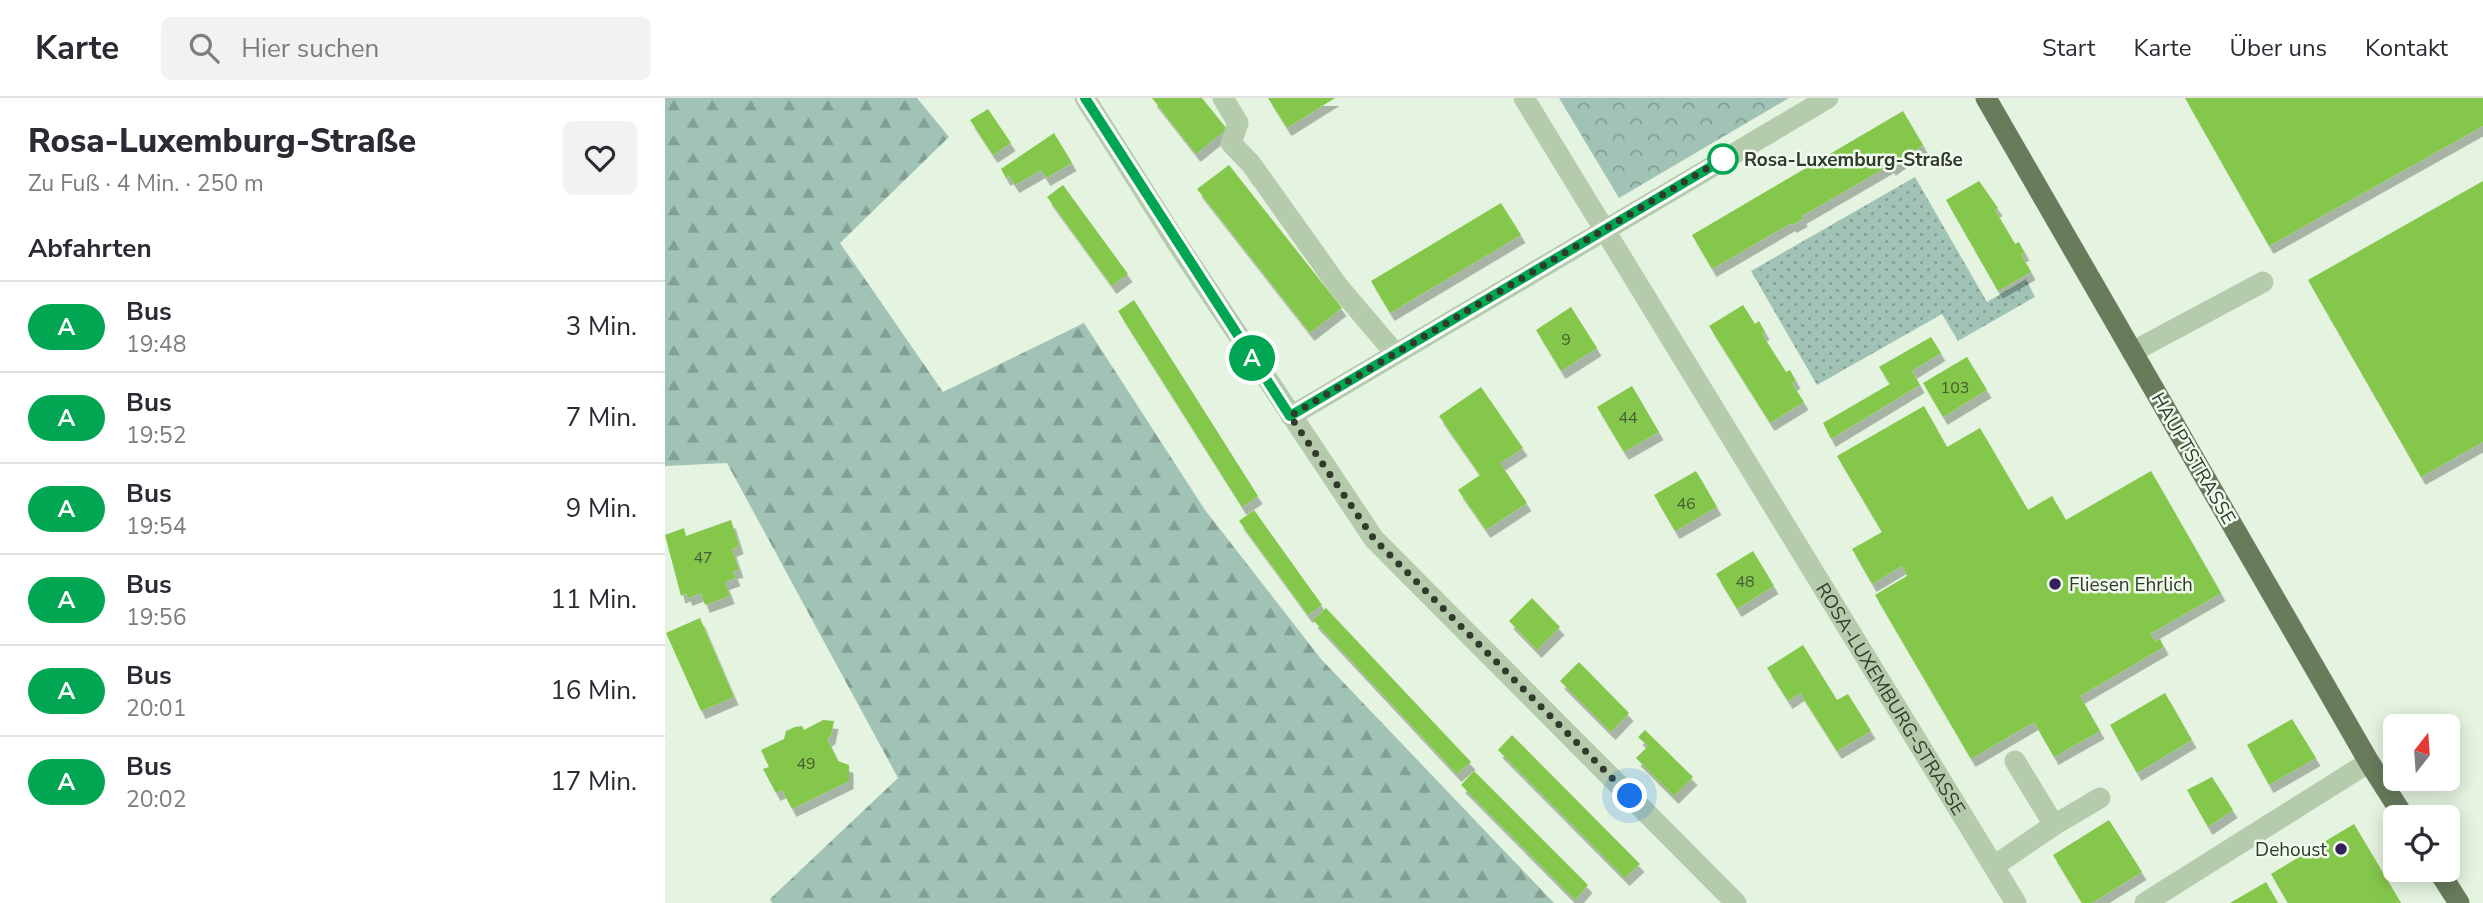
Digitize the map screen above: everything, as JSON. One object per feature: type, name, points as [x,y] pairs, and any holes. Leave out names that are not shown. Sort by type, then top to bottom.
[{"type":"main road","name":"HAUPTSTRASSE","points":[[1986,98],[2396,805]]},
{"type":"main road","points":[[2446,882],[2459,903]]},
{"type":"street","points":[[1085,98],[1290,416],[1374,539],[1736,903]]},
{"type":"street","points":[[1223,98],[1238,123],[1231,143],[1251,164],[1338,286],[1394,352]]},
{"type":"street","name":"ROSA-LUXEMBURG-STRASSE","points":[[1524,98],[2016,903]]},
{"type":"street","points":[[1290,416],[1394,352],[1828,98]]},
{"type":"street","points":[[2132,352],[2263,282]]},
{"type":"street","points":[[2015,761],[2054,825]]},
{"type":"street","points":[[2145,903],[2369,762]]},
{"type":"street","points":[[1994,866],[2054,825],[2100,798]]},
{"type":"green space","points":[[665,98],[917,98],[949,137],[840,243],[943,392],[1084,323],[1205,510],[1321,659],[1554,903],[772,903],[770,899],[898,778],[727,463],[665,466]]},
{"type":"green space","points":[[1559,98],[1789,98],[1619,198]]},
{"type":"green space","points":[[1915,177],[1987,302],[2026,279],[2035,297],[1958,341],[1942,314],[1817,385],[1751,271]]},
{"type":"building","points":[[1152,98],[1202,98],[1227,129],[1196,154]]},
{"type":"building","points":[[1268,98],[1335,98],[1287,128]]},
{"type":"building","points":[[2185,98],[2483,98],[2483,126],[2269,246]]},
{"type":"building","points":[[988,109],[1011,143],[993,155],[970,120]]},
{"type":"building","points":[[1903,111],[1923,145],[1891,168],[1890,165],[1802,216],[1803,219],[1792,225],[1791,223],[1712,269],[1692,235]]},
{"type":"building","points":[[1054,133],[1072,163],[1046,178],[1041,170],[1015,185],[1009,176],[1006,178],[1001,169]]},
{"type":"building","points":[[1229,165],[1342,308],[1310,333],[1197,189]]},
{"type":"building","points":[[1979,181],[1998,208],[1995,210],[2015,244],[2019,242],[2025,253],[2021,254],[2031,272],[1998,291],[1946,200]]},
{"type":"building","points":[[2483,181],[2483,442],[2421,477],[2308,280]]},
{"type":"building","points":[[1063,185],[1128,274],[1112,286],[1047,197]]},
{"type":"building","points":[[1501,203],[1521,235],[1390,313],[1371,281]]},
{"type":"building","points":[[1134,300],[1258,496],[1242,507],[1118,311]]},
{"type":"building","points":[[1743,305],[1755,324],[1759,321],[1765,332],[1762,334],[1786,372],[1790,370],[1796,381],[1792,383],[1804,402],[1770,423],[1709,326]]},
{"type":"building","points":[[1571,307],[1597,348],[1561,371],[1536,330]]},
{"type":"building","points":[[1931,337],[1941,353],[1912,371],[1920,385],[1831,439],[1823,423],[1890,384],[1879,367]]},
{"type":"building","points":[[1967,357],[1987,390],[1943,417],[1923,383]]},
{"type":"building","points":[[1632,386],[1659,432],[1624,452],[1597,407]]},
{"type":"building","points":[[1481,387],[1523,448],[1500,463],[1527,503],[1486,530],[1458,490],[1480,475],[1439,416]]},
{"type":"building","name":"Fliesen Ehrlich","points":[[1924,406],[1947,447],[1980,428],[2028,510],[2052,496],[2066,520],[2151,471],[2221,593],[2150,634],[2155,641],[2160,639],[2164,647],[2080,696],[2100,731],[2054,757],[2034,722],[1971,759],[1875,595],[1907,576],[1902,566],[1872,584],[1852,549],[1882,532],[1837,456]]},
{"type":"building","points":[[1696,471],[1717,507],[1675,531],[1654,495]]},
{"type":"building","points":[[1254,510],[1322,605],[1308,615],[1239,521]]},
{"type":"building","points":[[731,520],[739,546],[732,549],[739,570],[733,571],[736,578],[725,582],[730,596],[705,605],[701,593],[688,598],[686,593],[681,596],[665,535],[684,528],[686,536]]},
{"type":"building","points":[[1753,551],[1774,586],[1737,609],[1716,574]]},
{"type":"building","points":[[1532,598],[1560,627],[1537,650],[1509,621]]},
{"type":"building","points":[[1326,608],[1471,762],[1457,774],[1313,620]]},
{"type":"building","points":[[700,618],[734,697],[701,711],[666,633]]},
{"type":"building","points":[[1803,645],[1837,700],[1848,694],[1871,731],[1837,751],[1800,693],[1788,701],[1767,668]]},
{"type":"building","points":[[1579,662],[1629,713],[1611,732],[1560,681]]},
{"type":"building","points":[[2165,693],[2192,740],[2137,773],[2110,725]]},
{"type":"building","points":[[2292,719],[2316,758],[2269,785],[2247,745]]},
{"type":"building","points":[[823,720],[834,721],[831,736],[827,739],[838,761],[849,765],[849,781],[792,809],[782,790],[776,793],[763,769],[769,767],[761,750],[784,739],[786,731],[802,726],[804,730]]},
{"type":"building","points":[[1645,730],[1693,777],[1674,796],[1636,758],[1648,746],[1638,737]]},
{"type":"building","points":[[1512,735],[1640,864],[1625,878],[1498,750]]},
{"type":"building","points":[[1474,771],[1588,885],[1575,900],[1461,785]]},
{"type":"building","points":[[2212,777],[2233,810],[2208,827],[2187,790]]},
{"type":"building","points":[[2109,820],[2142,872],[2092,903],[2082,903],[2053,855]]},
{"type":"building","name":"Dehoust","points":[[2354,824],[2383,873],[2383,882],[2389,882],[2401,903],[2288,903],[2271,874]]},
{"type":"building","points":[[2266,882],[2278,903],[2230,903]]},
{"type":"bus line","name":"A","points":[[1085,98],[1290,416],[1724,159]]},
{"type":"place","name":"Rosa-Luxemburg-Straße","points":[[1723,159]]},
{"type":"place","name":"Fliesen Ehrlich","points":[[2055,584]]},
{"type":"place","name":"Dehoust","points":[[2341,849]]},
{"type":"route","points":[[1630,796],[1374,539],[1290,416],[1723,159]]}]
